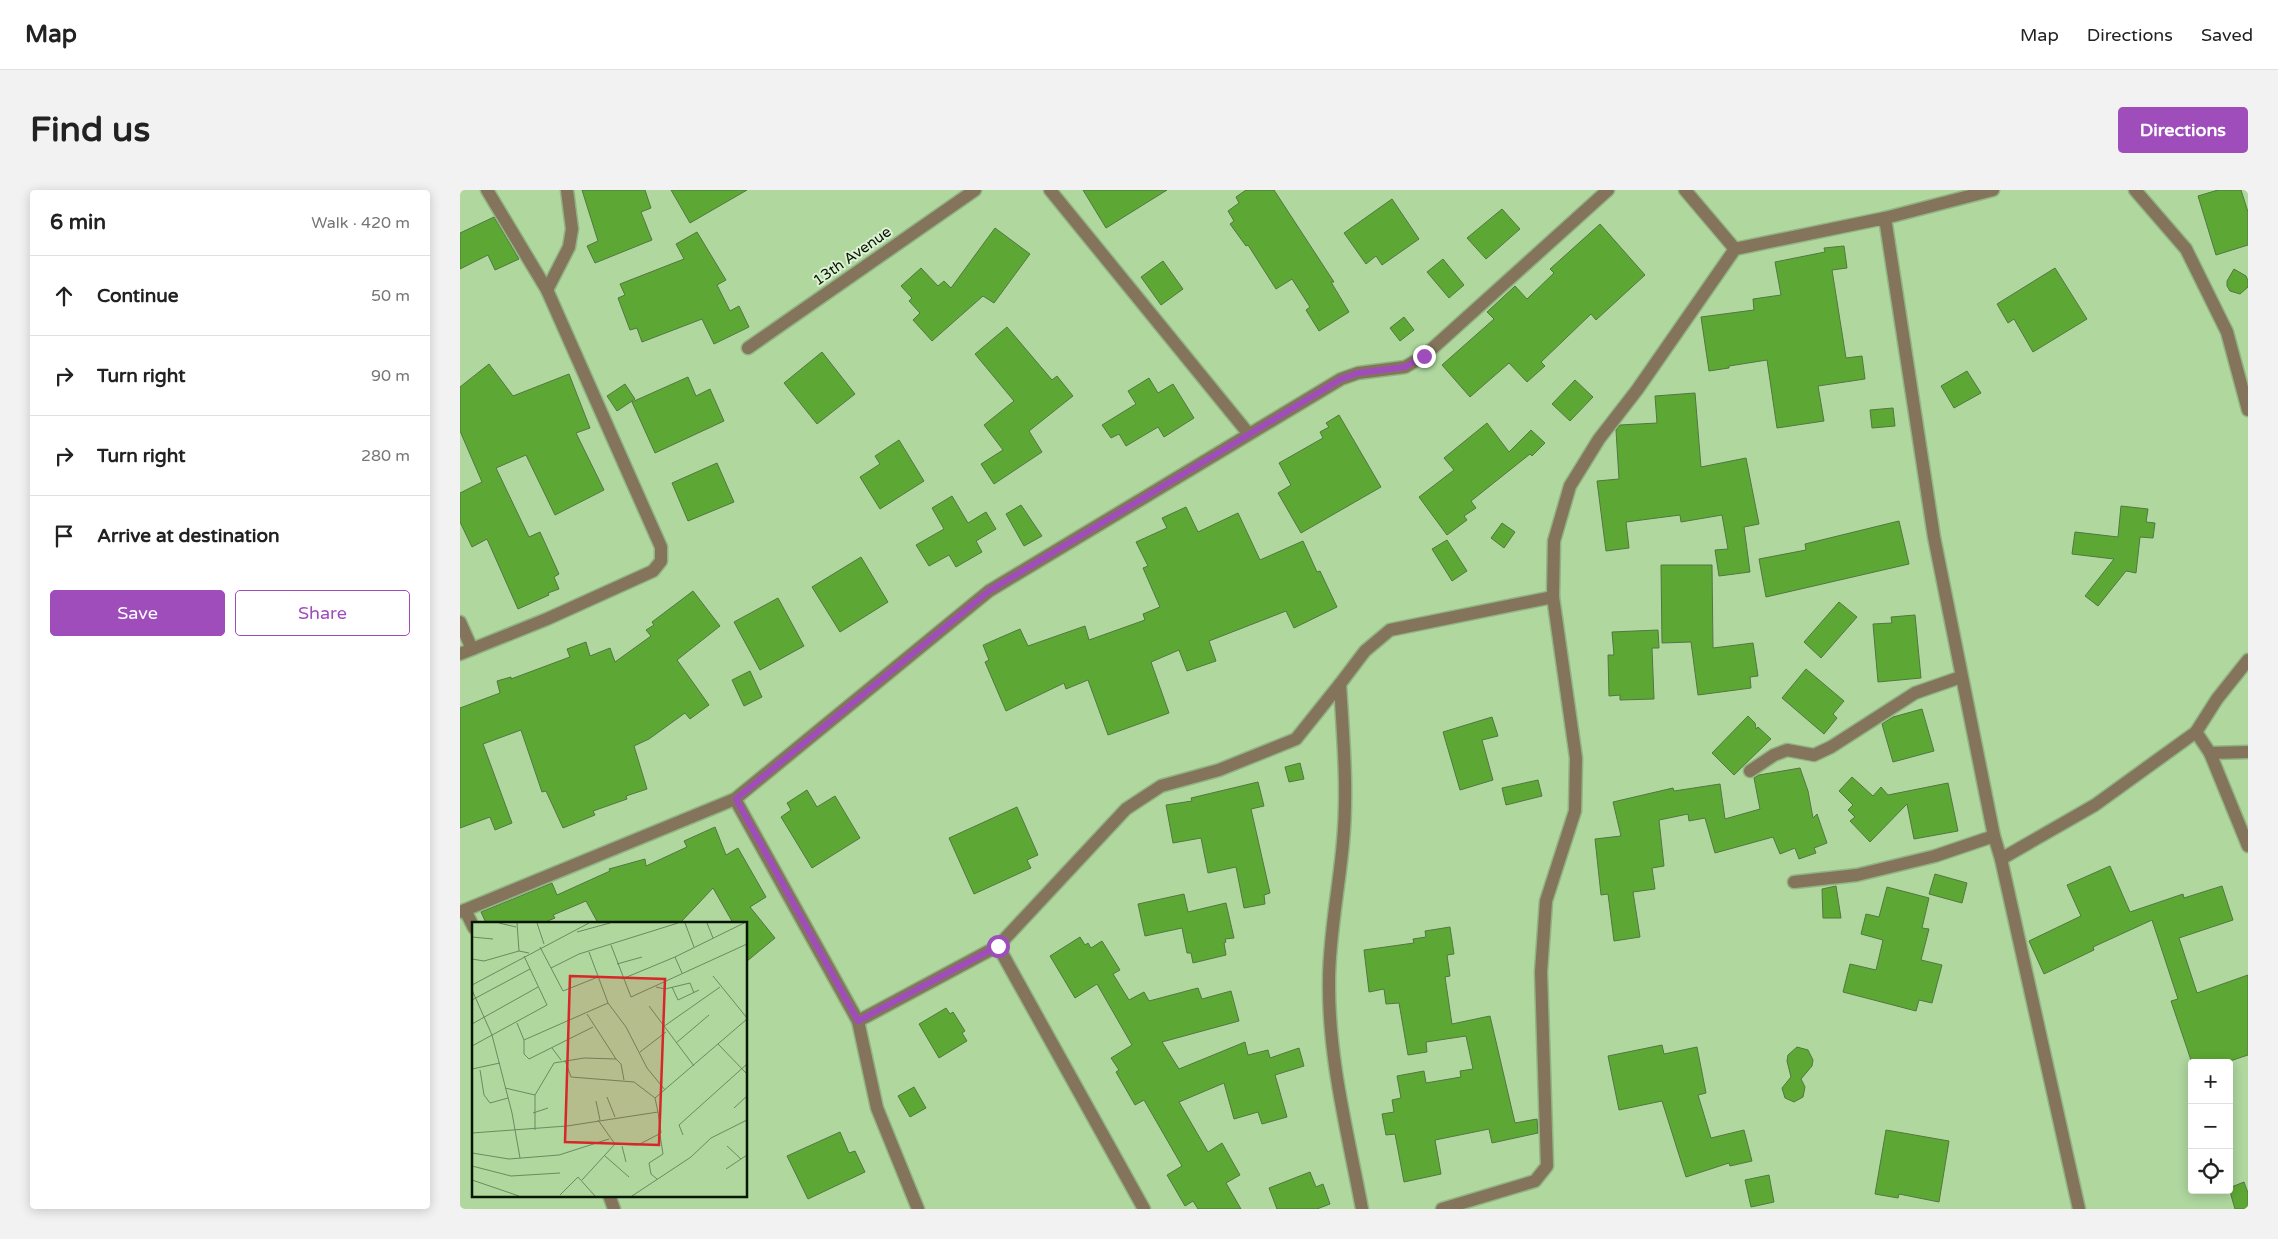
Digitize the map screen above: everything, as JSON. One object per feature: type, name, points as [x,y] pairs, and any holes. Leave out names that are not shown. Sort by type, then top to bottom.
[{"type":"street","points":[[460,622],[466,652],[547,620],[653,571],[661,561],[661,547],[547,290],[487,190]]},
{"type":"street","points":[[547,290],[569,248],[572,229],[567,190]]},
{"type":"street","name":"13th Avenue","points":[[748,348],[974,190]]},
{"type":"street","points":[[1050,190],[1248,433]]},
{"type":"street","points":[[472,925],[462,911],[736,799],[989,591],[1248,433],[1341,379],[1358,373],[1405,367],[1424,356],[1608,190]]},
{"type":"street","points":[[1685,190],[1735,249]]},
{"type":"street","points":[[1442,1209],[1535,1181],[1547,1166],[1542,972],[1545,910],[1546,901],[1575,810],[1576,758],[1553,597],[1554,541],[1570,486],[1599,439],[1637,390],[1735,249],[1885,218],[1993,190]]},
{"type":"street","points":[[2135,190],[2186,249],[2226,332],[2248,410]]},
{"type":"street","points":[[1885,218],[1934,537],[1961,677],[1994,836],[2001,859],[2079,1209]]},
{"type":"street","points":[[858,1021],[998,946],[1126,809],[1160,786],[1219,770],[1296,739],[1365,651],[1390,630],[1553,597]]},
{"type":"street","points":[[2001,859],[2095,805],[2196,732],[2217,699],[2248,662]]},
{"type":"street","points":[[1750,771],[1774,755],[1787,750],[1814,755],[1831,748],[1915,693],[1961,677]]},
{"type":"street","points":[[1340,684],[1344,756],[1343,841],[1329,981],[1331,1036],[1362,1209]]},
{"type":"street","points":[[2196,732],[2210,753],[2248,846]]},
{"type":"street","points":[[2210,753],[2248,752]]},
{"type":"street","points":[[736,799],[858,1021],[877,1108],[918,1209]]},
{"type":"street","points":[[1794,882],[1867,872],[1934,856],[1994,836]]},
{"type":"street","points":[[998,946],[1144,1209]]},
{"type":"street","points":[[609,1196],[614,1209]]},
{"type":"building","points":[[582,190],[645,190],[651,208],[641,212],[652,240],[595,263],[587,246],[598,241]]},
{"type":"building","points":[[671,190],[747,190],[690,223]]},
{"type":"building","points":[[1083,190],[1167,190],[1106,228]]},
{"type":"building","points":[[1246,190],[1274,190],[1334,282],[1331,282],[1349,312],[1319,331],[1306,310],[1310,307],[1292,279],[1276,289],[1248,245],[1246,246],[1230,224],[1234,221],[1228,211],[1239,203],[1236,197]]},
{"type":"building","points":[[2218,190],[2241,190],[2248,212],[2248,245],[2216,255],[2198,196]]},
{"type":"building","points":[[1392,199],[1419,239],[1382,265],[1376,256],[1366,264],[1344,233]]},
{"type":"building","points":[[1502,209],[1520,229],[1486,259],[1467,238]]},
{"type":"building","points":[[494,217],[519,259],[495,270],[488,255],[460,269],[460,233]]},
{"type":"building","points":[[1600,224],[1645,275],[1596,320],[1591,314],[1541,362],[1545,366],[1527,382],[1509,363],[1470,397],[1442,365],[1494,319],[1487,312],[1515,286],[1527,299],[1554,273],[1550,269]]},
{"type":"building","points":[[995,228],[1030,254],[994,303],[983,296],[932,341],[913,320],[920,313],[909,301],[912,298],[901,286],[921,268],[938,286],[944,281],[951,288]]},
{"type":"building","points":[[697,232],[726,280],[717,285],[730,311],[739,306],[749,327],[714,344],[702,319],[642,342],[637,328],[630,330],[618,298],[625,295],[620,284],[684,259],[676,244]]},
{"type":"building","points":[[1844,246],[1847,268],[1832,270],[1846,358],[1862,356],[1865,379],[1818,386],[1824,421],[1777,428],[1767,360],[1709,371],[1701,317],[1754,310],[1753,299],[1781,295],[1775,262],[1825,252],[1824,248]]},
{"type":"building","points":[[1443,259],[1464,285],[1449,298],[1427,272]]},
{"type":"building","points":[[1163,261],[1183,289],[1161,305],[1141,277]]},
{"type":"building","points":[[2055,268],[2087,319],[2033,352],[2014,319],[2008,323],[1997,304]]},
{"type":"building","points":[[2234,269],[2246,276],[2248,281],[2248,287],[2240,294],[2230,291],[2227,286],[2227,281]]},
{"type":"building","points":[[1404,317],[1414,330],[1400,341],[1390,328]]},
{"type":"building","points":[[1007,327],[1052,380],[1057,376],[1073,396],[1029,431],[1042,452],[994,484],[981,464],[1003,450],[984,425],[1014,401],[975,354]]},
{"type":"building","points":[[822,352],[855,394],[817,424],[784,383]]},
{"type":"building","points":[[489,364],[513,396],[569,374],[590,428],[576,433],[604,490],[555,515],[526,455],[496,468],[529,537],[540,532],[559,574],[554,577],[559,589],[518,609],[487,539],[472,547],[460,522],[460,493],[482,482],[460,431],[460,387]]},
{"type":"building","points":[[1967,371],[1981,393],[1954,408],[1941,386]]},
{"type":"building","points":[[688,377],[696,396],[710,389],[724,421],[655,453],[632,402]]},
{"type":"building","points":[[1149,378],[1158,393],[1173,384],[1194,418],[1164,437],[1158,427],[1126,446],[1119,434],[1111,438],[1102,425],[1136,404],[1128,391]]},
{"type":"building","points":[[1575,380],[1593,397],[1570,421],[1552,404]]},
{"type":"building","points":[[625,384],[635,399],[617,411],[607,396]]},
{"type":"building","points":[[1695,393],[1701,467],[1746,458],[1759,524],[1744,527],[1750,572],[1719,576],[1715,550],[1728,549],[1722,515],[1681,522],[1680,515],[1626,522],[1629,548],[1606,551],[1597,481],[1619,479],[1616,430],[1620,425],[1657,423],[1655,396]]},
{"type":"building","points":[[1893,408],[1895,426],[1872,428],[1870,410]]},
{"type":"building","points":[[1339,415],[1381,487],[1301,533],[1278,493],[1291,485],[1279,463],[1323,438],[1320,432],[1329,427],[1326,423]]},
{"type":"building","points":[[1487,423],[1509,452],[1531,430],[1545,443],[1532,456],[1530,454],[1471,501],[1476,508],[1464,516],[1467,520],[1447,535],[1419,497],[1454,470],[1444,458]]},
{"type":"building","points":[[899,440],[924,481],[880,509],[860,477],[880,464],[875,456]]},
{"type":"building","points":[[717,463],[734,502],[688,521],[672,483]]},
{"type":"building","points":[[952,496],[968,523],[986,512],[996,529],[976,541],[982,552],[956,567],[949,555],[929,566],[916,545],[944,529],[932,508]]},
{"type":"building","points":[[1021,505],[1042,536],[1024,546],[1006,514]]},
{"type":"building","points":[[2121,506],[2148,509],[2146,522],[2155,523],[2153,538],[2140,537],[2136,573],[2126,571],[2098,606],[2085,596],[2114,559],[2072,554],[2075,532],[2118,537]]},
{"type":"building","points":[[1186,507],[1198,532],[1238,513],[1260,560],[1303,541],[1317,572],[1320,571],[1337,607],[1294,628],[1286,611],[1209,641],[1216,661],[1187,671],[1179,650],[1151,662],[1169,713],[1108,735],[1088,680],[1066,689],[1064,683],[1006,711],[985,662],[989,660],[983,645],[1020,629],[1028,646],[1085,626],[1089,640],[1145,620],[1143,614],[1160,607],[1143,568],[1148,566],[1136,542],[1167,528],[1162,518]]},
{"type":"building","points":[[1899,521],[1909,564],[1766,597],[1759,559],[1806,550],[1805,544]]},
{"type":"building","points":[[1502,523],[1515,532],[1504,548],[1491,538]]},
{"type":"building","points":[[1447,540],[1467,571],[1452,581],[1432,549]]},
{"type":"building","points":[[861,557],[888,602],[840,632],[812,587]]},
{"type":"building","points":[[1661,565],[1712,565],[1713,648],[1753,643],[1758,676],[1750,677],[1751,688],[1698,695],[1691,642],[1662,643]]},
{"type":"building","points":[[693,591],[720,626],[677,660],[709,705],[690,719],[685,713],[649,739],[634,746],[647,789],[626,796],[627,799],[593,811],[595,815],[563,828],[546,791],[542,792],[521,730],[483,744],[512,823],[495,830],[490,817],[460,828],[460,708],[500,693],[497,681],[511,677],[511,679],[570,657],[567,649],[586,642],[590,656],[610,648],[615,662],[651,636],[646,630],[654,625],[652,622]]},
{"type":"building","points":[[778,598],[804,646],[760,670],[734,622]]},
{"type":"building","points":[[1839,602],[1857,617],[1821,658],[1804,642]]},
{"type":"building","points":[[1915,615],[1921,678],[1878,682],[1873,624],[1892,623],[1891,617]]},
{"type":"building","points":[[1658,630],[1659,648],[1652,648],[1654,699],[1620,700],[1620,695],[1609,696],[1608,655],[1614,655],[1612,632]]},
{"type":"building","points":[[1806,669],[1844,701],[1833,714],[1837,718],[1824,734],[1782,698]]},
{"type":"building","points":[[750,671],[762,697],[744,706],[732,680]]},
{"type":"building","points":[[1922,709],[1934,751],[1893,762],[1882,724],[1893,717]]},
{"type":"building","points":[[1748,716],[1755,723],[1756,729],[1758,727],[1771,739],[1734,775],[1712,753]]},
{"type":"building","points":[[1492,717],[1498,736],[1482,740],[1493,780],[1460,790],[1443,732]]},
{"type":"building","points":[[1300,763],[1304,779],[1289,782],[1285,767]]},
{"type":"building","points":[[1800,768],[1808,791],[1813,818],[1817,814],[1827,843],[1814,848],[1816,853],[1799,859],[1795,848],[1780,854],[1773,837],[1715,853],[1705,818],[1689,821],[1688,814],[1659,820],[1664,866],[1652,868],[1655,889],[1633,892],[1640,937],[1614,941],[1608,894],[1601,895],[1595,839],[1621,836],[1613,802],[1673,788],[1674,791],[1720,784],[1725,819],[1760,809],[1754,778],[1759,775]]},
{"type":"building","points":[[1852,777],[1873,796],[1881,787],[1888,795],[1948,783],[1958,831],[1914,839],[1907,804],[1870,842],[1850,821],[1855,817],[1848,810],[1853,805],[1839,791]]},
{"type":"building","points":[[1538,780],[1542,796],[1506,805],[1502,788]]},
{"type":"building","points":[[1258,782],[1264,806],[1251,809],[1270,893],[1264,895],[1265,904],[1244,908],[1236,867],[1208,873],[1201,838],[1173,843],[1166,805],[1192,801],[1191,798]]},
{"type":"building","points":[[807,790],[817,807],[835,796],[860,838],[812,868],[781,817],[791,810],[787,803]]},
{"type":"building","points":[[1017,807],[1038,855],[1027,860],[1031,868],[974,894],[949,838]]},
{"type":"building","points":[[715,827],[726,855],[738,848],[766,897],[750,907],[775,938],[748,960],[748,922],[732,922],[713,888],[681,922],[597,922],[586,901],[553,915],[555,918],[545,922],[486,922],[481,912],[552,883],[557,895],[610,871],[609,869],[645,859],[646,866],[687,847],[684,841]]},
{"type":"building","points":[[2110,866],[2130,912],[2183,894],[2184,898],[2222,886],[2233,920],[2179,938],[2197,993],[2248,975],[2248,1055],[2233,1060],[2191,1059],[2171,1001],[2178,999],[2152,920],[2093,947],[2094,950],[2044,974],[2029,941],[2081,916],[2067,885]]},
{"type":"building","points":[[1935,874],[1967,883],[1962,903],[1929,894]]},
{"type":"building","points":[[1836,886],[1841,918],[1823,918],[1822,889]]},
{"type":"building","points":[[1887,887],[1929,898],[1922,928],[1929,929],[1921,960],[1942,965],[1932,1003],[1919,1000],[1916,1011],[1843,992],[1850,964],[1876,970],[1883,940],[1861,934],[1866,914],[1879,917]]},
{"type":"building","points":[[1184,894],[1188,912],[1226,903],[1234,938],[1225,939],[1226,955],[1193,963],[1191,953],[1187,953],[1182,928],[1145,936],[1138,904]]},
{"type":"building","points":[[1450,927],[1454,954],[1447,955],[1450,976],[1445,977],[1452,1024],[1490,1016],[1515,1123],[1537,1119],[1538,1133],[1492,1143],[1489,1129],[1435,1140],[1441,1174],[1404,1182],[1395,1134],[1386,1135],[1382,1114],[1394,1112],[1392,1100],[1401,1098],[1397,1076],[1424,1071],[1426,1083],[1461,1077],[1460,1071],[1473,1069],[1466,1036],[1426,1042],[1427,1052],[1408,1055],[1399,1003],[1386,1004],[1384,989],[1369,992],[1364,950],[1414,943],[1413,939],[1426,937],[1425,931]]},
{"type":"building","points":[[1080,937],[1085,945],[1088,943],[1091,948],[1102,941],[1120,970],[1113,974],[1129,1000],[1144,992],[1149,1001],[1198,988],[1202,999],[1231,991],[1239,1021],[1162,1042],[1179,1069],[1245,1042],[1248,1055],[1268,1050],[1270,1058],[1299,1048],[1304,1066],[1275,1075],[1287,1117],[1262,1124],[1258,1112],[1234,1119],[1224,1083],[1179,1102],[1208,1152],[1222,1143],[1240,1175],[1226,1183],[1241,1209],[1198,1209],[1193,1201],[1185,1206],[1167,1175],[1182,1166],[1144,1100],[1135,1105],[1116,1072],[1119,1070],[1111,1058],[1132,1045],[1097,984],[1075,998],[1050,956]]},
{"type":"building","points":[[946,1008],[950,1014],[953,1012],[965,1031],[962,1033],[967,1041],[939,1058],[919,1024]]},
{"type":"building","points":[[1662,1045],[1664,1054],[1697,1047],[1706,1093],[1698,1095],[1711,1138],[1744,1130],[1752,1161],[1730,1166],[1729,1163],[1686,1177],[1662,1101],[1619,1110],[1608,1056]]},
{"type":"building","points":[[1797,1047],[1808,1050],[1813,1060],[1812,1066],[1801,1079],[1805,1087],[1803,1097],[1794,1102],[1785,1098],[1782,1088],[1791,1077],[1787,1061],[1788,1055]]},
{"type":"building","points":[[914,1087],[926,1108],[910,1117],[898,1096]]},
{"type":"building","points":[[1886,1130],[1949,1141],[1939,1202],[1899,1194],[1898,1198],[1875,1194]]},
{"type":"building","points":[[840,1132],[849,1153],[855,1151],[865,1172],[808,1199],[787,1156]]},
{"type":"building","points":[[1310,1172],[1316,1187],[1323,1184],[1330,1204],[1317,1209],[1277,1209],[1269,1188]]},
{"type":"building","points":[[1769,1175],[1774,1202],[1751,1207],[1745,1180]]},
{"type":"building","points":[[2244,1182],[2248,1193],[2248,1209],[2235,1209],[2231,1194],[2233,1194],[2233,1186]]},
{"type":"route","points":[[998,946],[858,1021],[736,799],[989,591],[1248,433],[1341,379],[1358,373],[1405,367],[1424,356]]}]
